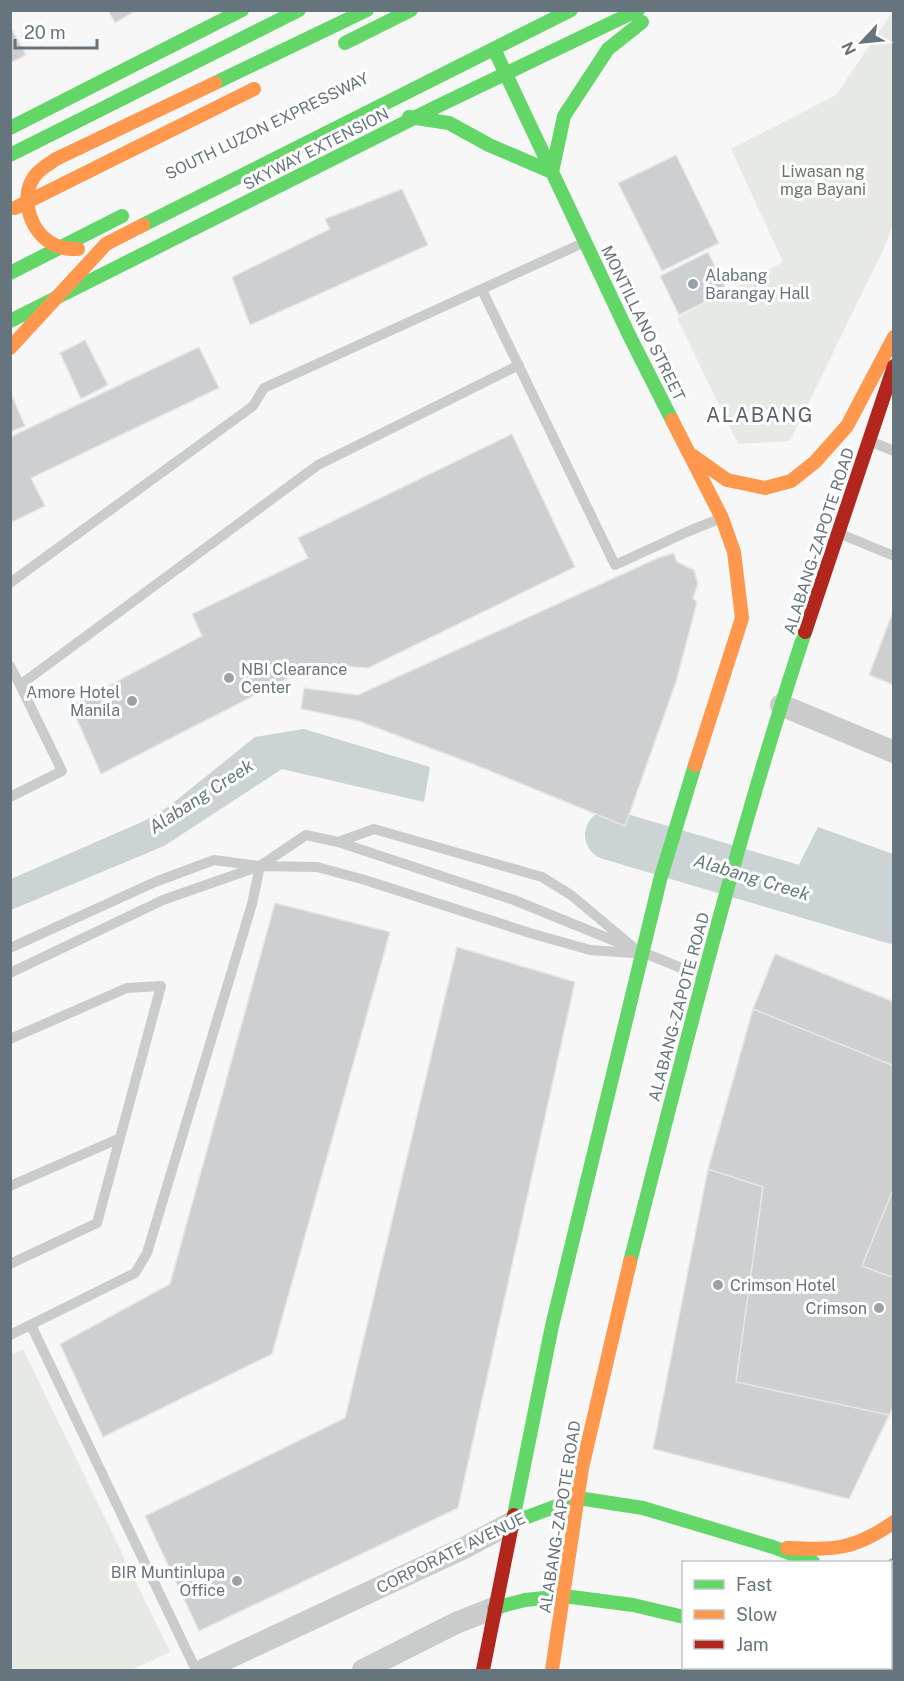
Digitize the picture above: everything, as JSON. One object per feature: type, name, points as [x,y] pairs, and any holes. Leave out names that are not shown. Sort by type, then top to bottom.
[{"type":"main road","points":[[10,128],[242,10]]},
{"type":"main road","points":[[10,155],[299,10]]},
{"type":"main road","points":[[367,10],[56,159],[34,176],[29,193],[28,210],[38,232],[63,250],[106,244],[572,10]]},
{"type":"main road","points":[[337,48],[411,10]]},
{"type":"main road","name":"SKYWAY EXTENSION","points":[[10,321],[426,112],[638,10]]},
{"type":"main road","points":[[340,126],[388,114],[449,123],[489,145],[552,172],[564,116],[590,75],[608,49],[653,14]]},
{"type":"main road","name":"MONTILLANO STREET","points":[[494,49],[584,242],[722,518],[734,552],[742,618],[681,808],[642,953]]},
{"type":"main road","points":[[10,210],[262,85]]},
{"type":"main road","points":[[10,273],[136,209]]},
{"type":"main road","points":[[11,347],[106,244]]},
{"type":"main road","points":[[689,453],[727,480],[765,488],[791,481],[815,462],[847,426],[894,337]]},
{"type":"main road","name":"ALABANG-ZAPOTE ROAD","points":[[552,1671],[582,1468],[620,1300],[703,977],[782,705],[894,366]]},
{"type":"main road","points":[[483,1671],[552,1326],[642,953]]},
{"type":"main road","name":"CORPORATE AVENUE","points":[[511,1523],[578,1498],[643,1508],[773,1547],[808,1561]]},
{"type":"main road","points":[[773,1547],[810,1549],[838,1547],[866,1540],[894,1522]]},
{"type":"main road","points":[[494,1608],[525,1600],[564,1596],[633,1605],[682,1617]]},
{"type":"street","points":[[782,705],[894,752]]},
{"type":"street","name":"CORPORATE AVENUE","points":[[202,1671],[464,1548],[511,1523]]},
{"type":"street","points":[[363,1671],[456,1623],[494,1608]]},
{"type":"lane","points":[[10,582],[253,406],[264,387],[584,242]]},
{"type":"lane","points":[[482,290],[615,565],[722,518]]},
{"type":"lane","points":[[20,685],[318,465],[519,365]]},
{"type":"lane","points":[[870,441],[894,451]]},
{"type":"lane","points":[[840,534],[894,556]]},
{"type":"lane","points":[[10,666],[62,771],[10,796]]},
{"type":"lane","points":[[338,842],[374,829],[542,877],[571,895],[642,953]]},
{"type":"lane","points":[[10,973],[163,900],[260,866],[306,836],[338,842],[514,900],[703,977]]},
{"type":"lane","points":[[10,948],[155,882],[214,860],[260,866],[317,867],[365,880],[508,927],[590,950],[642,953]]},
{"type":"lane","points":[[10,1335],[135,1273],[147,1252],[252,904],[260,866]]},
{"type":"lane","points":[[10,1039],[127,988],[161,986],[97,1223],[10,1264]]},
{"type":"lane","points":[[10,1186],[118,1139]]},
{"type":"lane","points":[[31,1325],[196,1671]]},
{"type":"green space","name":"Liwasan ng mga Bayani","points":[[893,11],[893,224],[885,246],[790,441],[738,444],[677,318],[783,262],[731,149],[836,95]]},
{"type":"green space","points":[[23,1349],[170,1652],[131,1670],[11,1670],[10,1355]]},
{"type":"water","points":[[304,729],[430,767],[424,802],[282,769],[164,846],[11,910],[11,879],[144,821],[168,807],[255,737]]},
{"type":"water","points":[[818,827],[893,854],[893,932],[783,896]]},
{"type":"building","points":[[108,10],[137,10],[115,23]]},
{"type":"building","points":[[10,26],[26,55],[10,63]]},
{"type":"building","points":[[676,155],[719,243],[662,271],[618,183]]},
{"type":"building","points":[[402,189],[428,245],[250,325],[232,277],[330,229],[325,219]]},
{"type":"building","name":"Alabang Barangay Hall","points":[[708,252],[727,291],[679,315],[660,276]]},
{"type":"building","points":[[85,340],[108,385],[81,399],[60,353]]},
{"type":"building","points":[[199,347],[219,388],[31,478],[45,506],[10,523],[10,437]]},
{"type":"building","points":[[10,391],[25,426],[10,432]]},
{"type":"building","points":[[512,434],[575,567],[368,668],[316,664],[101,774],[71,706],[202,636],[192,614],[308,558],[298,538]]},
{"type":"building","points":[[674,553],[677,562],[694,570],[698,584],[693,598],[697,602],[676,682],[625,826],[478,766],[359,721],[301,709],[304,688],[358,695],[658,558]]},
{"type":"building","points":[[894,609],[894,685],[869,675]]},
{"type":"building","points":[[275,903],[390,932],[272,1354],[103,1437],[60,1344],[170,1284]]},
{"type":"building","points":[[457,947],[575,982],[458,1508],[199,1631],[145,1516],[345,1418]]},
{"type":"building","points":[[775,954],[894,1002],[894,1066],[753,1009]]},
{"type":"building","points":[[775,954],[894,1002],[894,1405],[849,1499],[653,1449],[708,1169],[753,1009]]},
{"type":"building","name":"Crimson Hotel","points":[[708,1169],[763,1187],[736,1382],[889,1415],[849,1499],[653,1449]]},
{"type":"building","points":[[894,1187],[894,1278],[862,1266]]},
{"type":"waterway","name":"Alabang Creek","points":[[610,835],[894,919]]},
{"type":"traffic: fast","points":[[10,128],[242,10]]},
{"type":"traffic: fast","points":[[10,155],[299,10]]},
{"type":"traffic: fast","points":[[215,83],[367,10]]},
{"type":"traffic: fast","points":[[345,43],[411,10]]},
{"type":"traffic: fast","points":[[143,225],[571,10]]},
{"type":"traffic: fast","points":[[10,321],[436,107],[638,10]]},
{"type":"traffic: fast","points":[[552,172],[564,116],[608,49],[642,22]]},
{"type":"traffic: fast","points":[[494,49],[629,335],[672,420]]},
{"type":"traffic: fast","points":[[409,117],[449,123],[489,145],[552,172]]},
{"type":"traffic: fast","points":[[10,273],[122,216]]},
{"type":"traffic: fast","points":[[630,1262],[734,867],[805,632]]},
{"type":"traffic: fast","points":[[514,1515],[552,1326],[660,880],[695,765]]},
{"type":"traffic: fast","points":[[511,1523],[578,1498],[643,1508],[773,1547],[810,1561]]},
{"type":"traffic: fast","points":[[892,1569],[894,1565]]},
{"type":"traffic: fast","points":[[494,1608],[525,1600],[564,1596],[633,1605],[682,1617]]},
{"type":"traffic: fast","points":[[838,1669],[842,1670]]},
{"type":"traffic: slow","points":[[78,249],[55,245],[39,233],[28,205],[30,186],[36,174],[56,159],[215,83]]},
{"type":"traffic: slow","points":[[15,208],[254,89]]},
{"type":"traffic: slow","points":[[10,348],[106,244],[143,225]]},
{"type":"traffic: slow","points":[[693,456],[727,480],[765,488],[791,481],[815,462],[847,426],[894,337]]},
{"type":"traffic: slow","points":[[672,420],[722,518],[734,552],[742,618],[695,765]]},
{"type":"traffic: slow","points":[[552,1670],[582,1468],[630,1262]]},
{"type":"traffic: slow","points":[[787,1548],[818,1549],[843,1546],[867,1538],[894,1522]]},
{"type":"traffic: jam","points":[[805,632],[894,366]]},
{"type":"traffic: jam","points":[[483,1670],[514,1515]]},
{"type":"place","name":"Alabang Barangay Hall","points":[[693,284]]},
{"type":"place","name":"NBI Clearance Center","points":[[229,678]]},
{"type":"place","name":"Amore Hotel Manila","points":[[132,701]]},
{"type":"place","name":"Crimson Hotel","points":[[718,1285]]},
{"type":"place","name":"Crimson","points":[[879,1308]]},
{"type":"place","name":"BIR Muntinlupa Office","points":[[237,1581]]},
{"type":"district","name":"ALABANG","points":[[760,415]]}]
